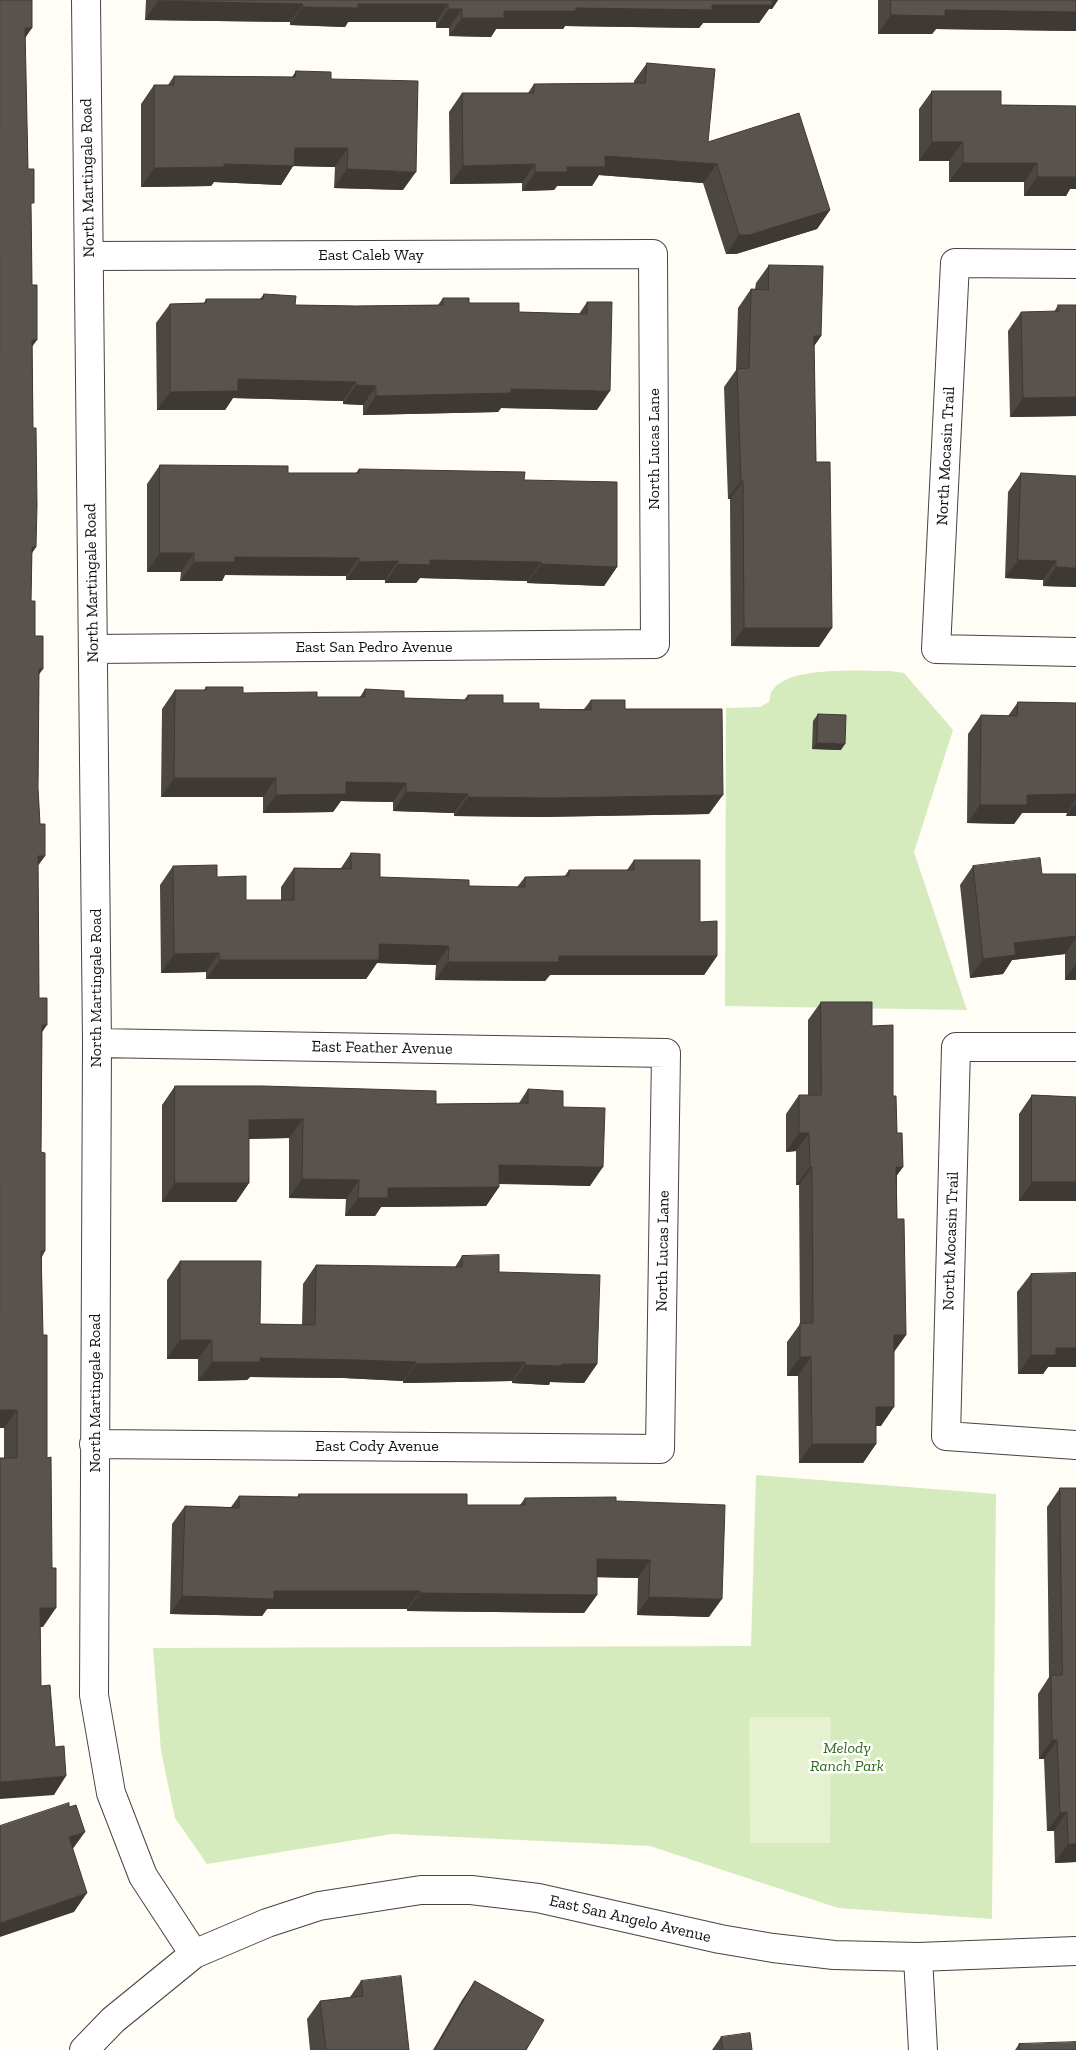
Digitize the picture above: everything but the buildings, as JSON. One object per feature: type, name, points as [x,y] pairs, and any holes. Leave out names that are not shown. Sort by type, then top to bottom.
[{"type":"street","name":"North Martingale Road","points":[[86,0],[97,1043],[94,1695],[111,1793],[143,1876],[194,1954]]},
{"type":"street","name":"East Caleb Way","points":[[89,256],[653,254]]},
{"type":"street","name":"North Lucas Lane","points":[[653,254],[655,644]]},
{"type":"street","name":"North Mocasin Trail","points":[[1076,264],[955,263],[936,649],[1076,652]]},
{"type":"street","name":"East San Pedro Avenue","points":[[93,649],[655,644]]},
{"type":"street","name":"East Feather Avenue","points":[[97,1043],[666,1053]]},
{"type":"street","name":"North Mocasin Trail","points":[[1076,1047],[956,1046],[946,1436],[1076,1445]]},
{"type":"street","name":"North Lucas Lane","points":[[660,1449],[666,1053]]},
{"type":"street","name":"East Cody Avenue","points":[[94,1444],[660,1449]]},
{"type":"street","name":"East San Angelo Avenue","points":[[84,2050],[113,2020],[194,1954],[267,1923],[319,1906],[421,1890],[471,1890],[538,1898],[668,1928],[772,1948],[834,1955],[918,1957],[1076,1951]]},
{"type":"street","points":[[918,1957],[923,2050]]},
{"type":"green space","points":[[845,670],[904,673],[953,730],[914,852],[967,1010],[725,1006],[726,708],[760,707],[769,702],[771,692],[780,683],[809,673]]},
{"type":"green space","name":"Melody Ranch Park","points":[[756,1475],[996,1494],[992,1919],[838,1908],[650,1846],[392,1834],[207,1864],[175,1818],[161,1751],[153,1648],[751,1646]]},
{"type":"green space","points":[[749,1717],[831,1717],[830,1843],[750,1843]]}]
